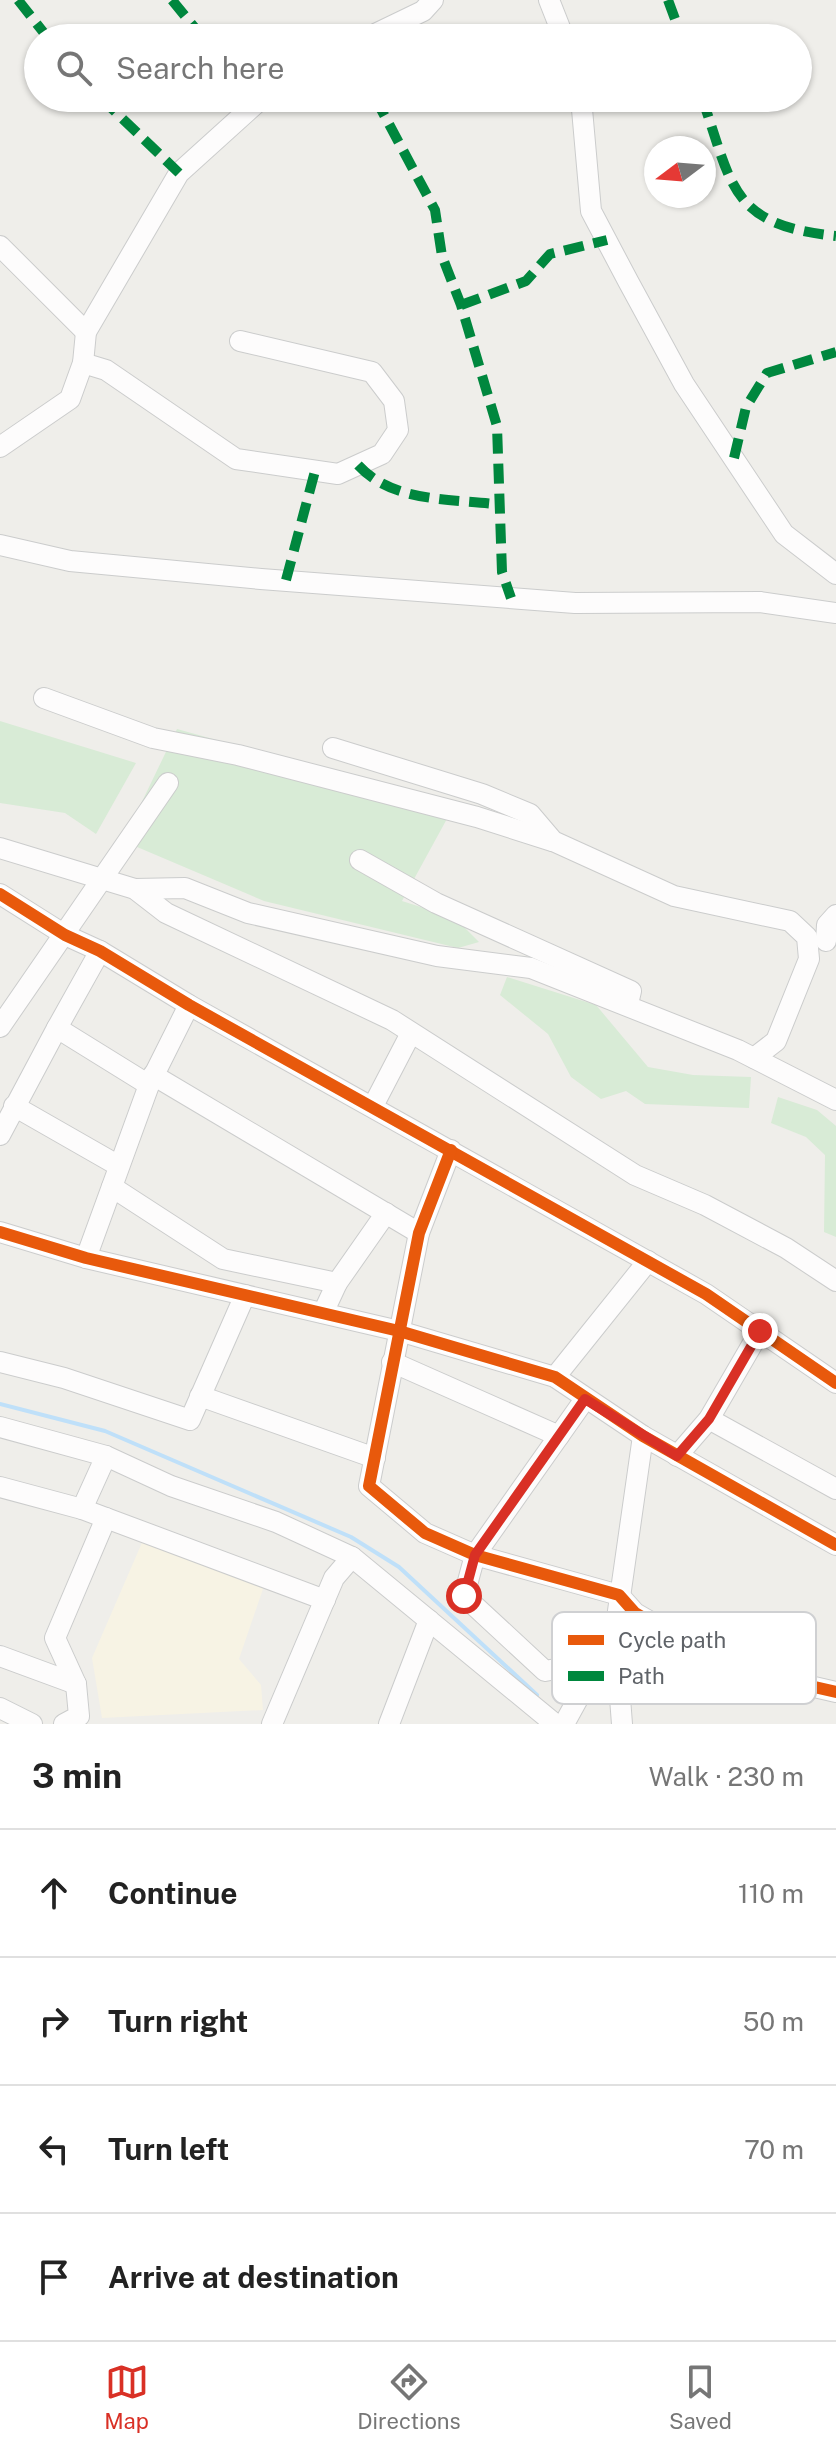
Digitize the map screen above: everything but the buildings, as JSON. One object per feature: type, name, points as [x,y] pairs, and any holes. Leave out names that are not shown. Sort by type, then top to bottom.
[{"type":"street","points":[[396,24],[423,11],[433,0]]},
{"type":"street","points":[[549,0],[558,24]]},
{"type":"street","points":[[0,447],[70,399],[83,363],[86,332],[179,173],[247,112]]},
{"type":"street","points":[[582,112],[591,211],[684,384],[784,534],[836,574]]},
{"type":"street","points":[[0,246],[86,332]]},
{"type":"street","points":[[83,363],[106,370],[236,459],[338,474],[382,454],[398,430],[394,401],[372,372],[326,364],[240,341]]},
{"type":"street","points":[[0,545],[70,561],[261,579],[575,603],[760,602],[836,613]]},
{"type":"street","points":[[44,698],[153,738],[238,755],[477,817],[553,841],[674,896],[790,921],[823,941]]},
{"type":"street","points":[[333,748],[530,814],[553,841]]},
{"type":"street","points":[[0,1027],[168,783]]},
{"type":"street","points":[[0,848],[135,889],[185,888],[248,913],[437,956],[531,968],[628,1004],[754,1058],[836,1100]]},
{"type":"street","points":[[360,860],[436,903],[631,991],[628,1004]]},
{"type":"street","points":[[135,889],[166,913],[392,1020],[635,1175],[705,1205],[786,1248],[836,1281]]},
{"type":"street","points":[[0,894],[65,935],[100,951],[189,1005],[706,1294],[836,1383]]},
{"type":"street","points":[[754,1058],[776,1041],[809,959],[823,941],[827,925],[836,915]]},
{"type":"street","points":[[0,1135],[100,951]]},
{"type":"street","points":[[86,1258],[151,1080],[189,1005]]},
{"type":"street","points":[[57,1028],[419,1233]]},
{"type":"street","points":[[373,1106],[411,1033]]},
{"type":"street","points":[[14,1106],[119,1166]]},
{"type":"street","points":[[451,1150],[419,1233],[369,1486],[425,1533],[475,1555],[619,1595],[634,1612]]},
{"type":"street","points":[[112,1187],[223,1259],[337,1283]]},
{"type":"street","points":[[323,1313],[337,1283],[386,1213]]},
{"type":"street","points":[[0,1232],[86,1258],[399,1331],[555,1377],[643,1436],[836,1545]]},
{"type":"street","points":[[212,1287],[223,1259]]},
{"type":"street","points":[[555,1377],[648,1261]]},
{"type":"street","points":[[0,1362],[190,1420],[245,1295]]},
{"type":"street","points":[[677,1456],[709,1419],[760,1331]]},
{"type":"street","points":[[392,1362],[559,1436]]},
{"type":"street","points":[[200,1396],[375,1458]]},
{"type":"street","points":[[552,1670],[545,1671],[464,1596],[475,1555],[585,1399]]},
{"type":"street","points":[[709,1419],[836,1489]]},
{"type":"street","points":[[0,1427],[106,1456],[171,1486],[276,1522],[352,1557],[555,1724]]},
{"type":"street","points":[[617,1612],[643,1436]]},
{"type":"street","points":[[82,1509],[106,1456]]},
{"type":"street","points":[[0,1487],[82,1509],[325,1600]]},
{"type":"street","points":[[64,1724],[79,1716],[76,1684],[55,1638],[106,1518]]},
{"type":"street","points":[[272,1724],[334,1578],[352,1557]]},
{"type":"street","points":[[389,1724],[429,1620]]},
{"type":"street","points":[[0,1656],[76,1684]]},
{"type":"street","points":[[816,1687],[836,1692]]},
{"type":"street","points":[[564,1724],[575,1704]]},
{"type":"street","points":[[620,1704],[622,1724]]},
{"type":"street","points":[[0,1708],[32,1724]]},
{"type":"shaded area","points":[[144,1538],[265,1583],[239,1659],[261,1685],[263,1710],[102,1718],[92,1658]]},
{"type":"green space","points":[[0,721],[136,763],[96,834],[65,813],[0,803]]},
{"type":"green space","points":[[177,729],[454,806],[402,901],[455,918],[479,942],[458,948],[264,901],[123,841]]},
{"type":"green space","points":[[507,977],[596,1005],[648,1067],[693,1075],[751,1077],[749,1108],[645,1104],[626,1091],[601,1099],[571,1077],[548,1034],[500,995]]},
{"type":"green space","points":[[778,1097],[817,1110],[836,1126],[836,1237],[824,1232],[825,1155],[806,1137],[771,1123]]},
{"type":"waterway","points":[[0,1404],[105,1431],[351,1537],[399,1567],[537,1695]]},
{"type":"marked path","points":[[18,0],[37,24]]},
{"type":"marked path","points":[[172,0],[192,24]]},
{"type":"marked path","points":[[668,0],[677,24]]},
{"type":"marked path","points":[[116,112],[179,173]]},
{"type":"marked path","points":[[382,112],[435,210],[442,256],[461,305],[497,426],[502,572],[511,598]]},
{"type":"marked path","points":[[707,112],[730,178],[755,211],[801,231],[836,236]]},
{"type":"marked path","points":[[461,305],[526,281],[550,254],[607,240]]},
{"type":"marked path","points":[[734,458],[746,407],[767,373],[836,352]]},
{"type":"marked path","points":[[358,465],[373,478],[406,493],[502,505]]},
{"type":"marked path","points":[[286,580],[315,471]]},
{"type":"cycle path","points":[[0,894],[65,935],[100,951],[189,1005],[706,1294],[836,1383]]},
{"type":"cycle path","points":[[451,1150],[419,1233],[369,1486],[425,1533],[475,1555],[619,1595],[634,1612]]},
{"type":"cycle path","points":[[0,1232],[86,1258],[399,1331],[555,1377],[643,1436],[836,1545]]},
{"type":"cycle path","points":[[816,1687],[836,1692]]},
{"type":"route","points":[[464,1596],[475,1555],[585,1399],[677,1456],[709,1419],[760,1331]]}]
